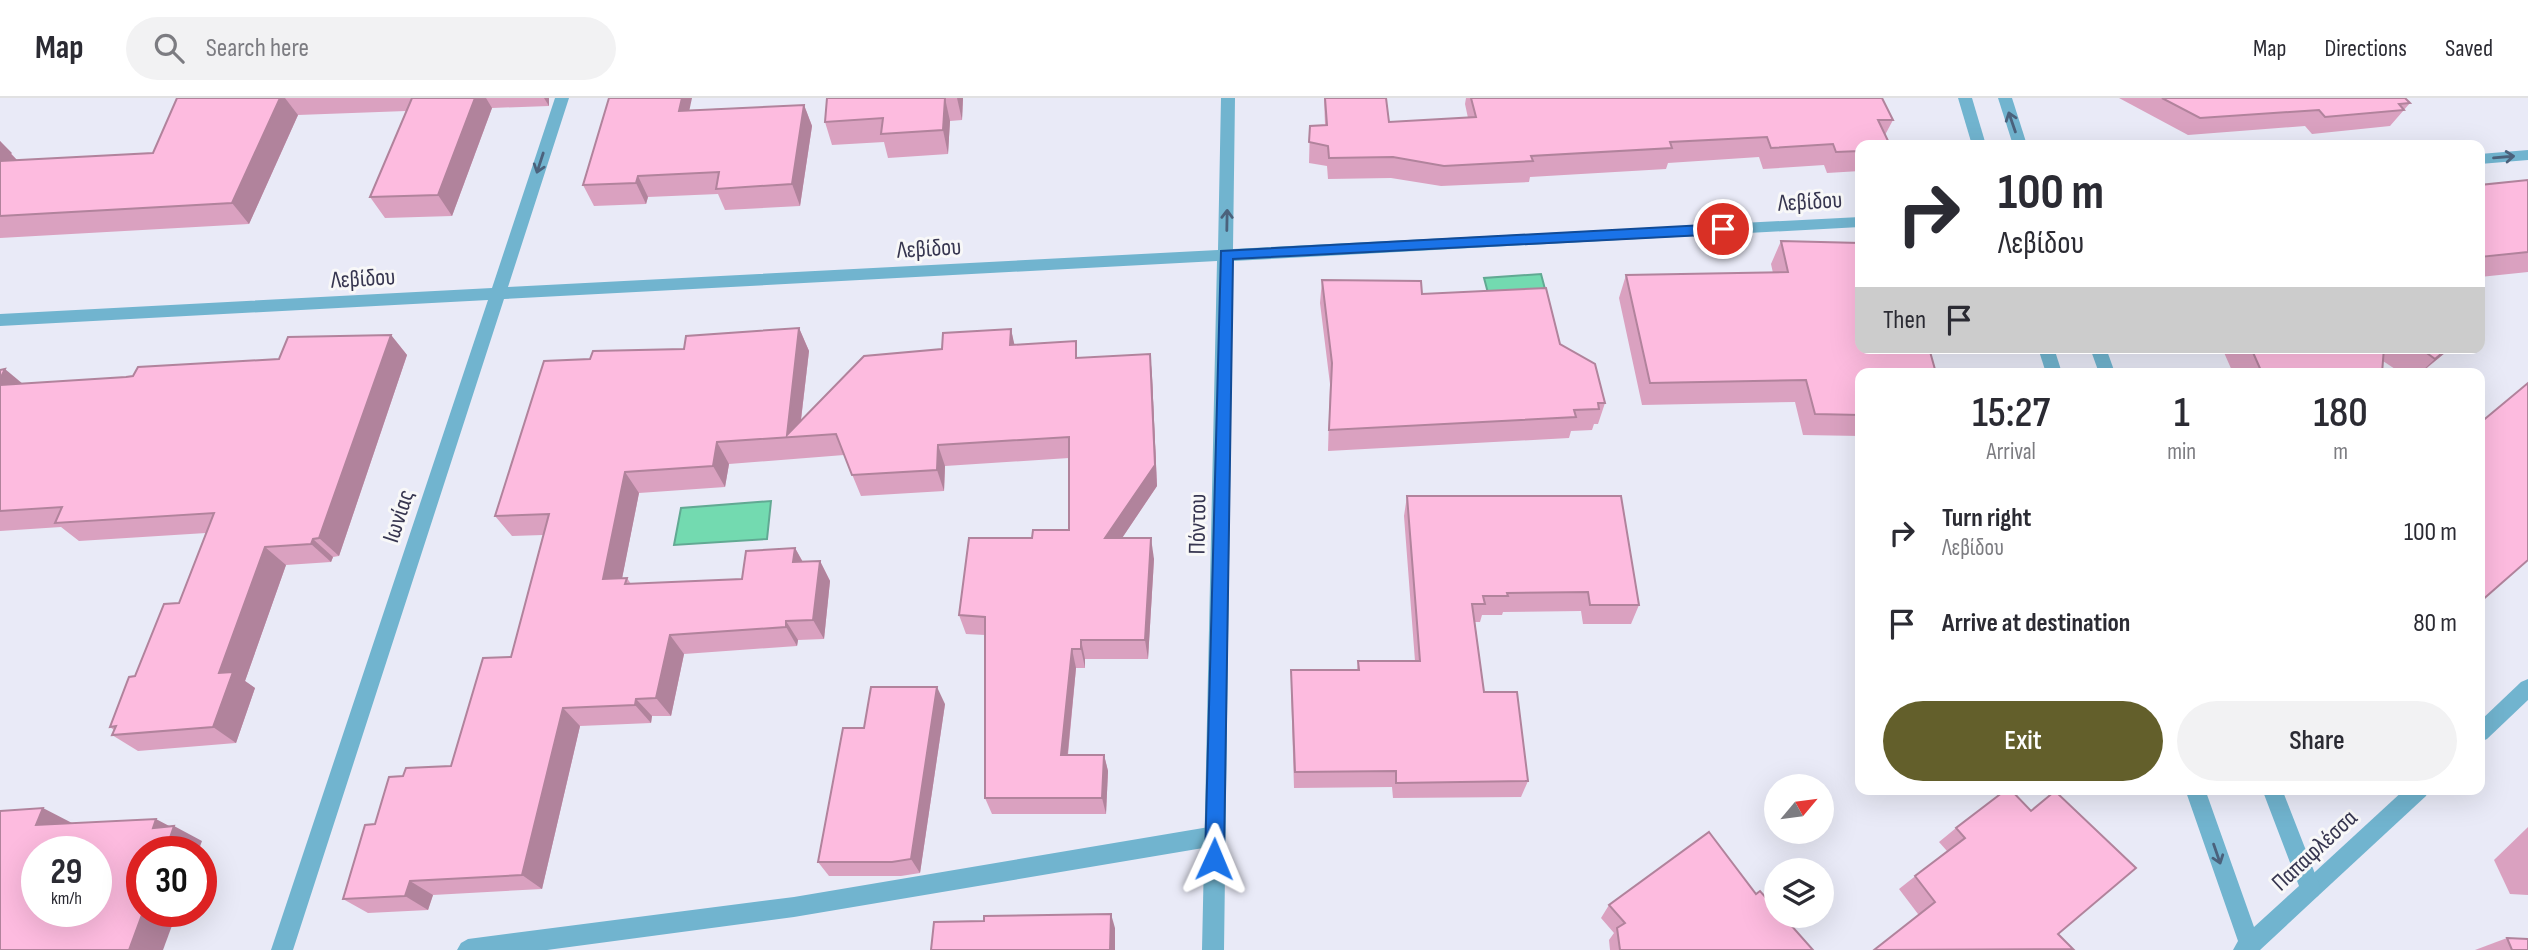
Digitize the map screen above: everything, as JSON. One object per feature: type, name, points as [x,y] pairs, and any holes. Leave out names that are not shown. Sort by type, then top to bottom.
[{"type":"street","name":"Ιωνίας","points":[[282,950],[562,98]]},
{"type":"street","name":"Πόντου","points":[[1213,950],[1228,98]]},
{"type":"street","points":[[1965,98],[1978,140]]},
{"type":"street","points":[[2005,98],[2018,140]]},
{"type":"street","points":[[2485,159],[2528,155]]},
{"type":"street","name":"Λεβίδου","points":[[0,320],[1855,222]]},
{"type":"street","points":[[2485,728],[2528,688]]},
{"type":"street","points":[[2197,795],[2247,947]]},
{"type":"street","points":[[2274,795],[2311,889]]},
{"type":"street","name":"Παπαφλέσσα","points":[[2247,947],[2413,795]]},
{"type":"street","points":[[468,950],[794,907],[1215,836]]},
{"type":"shaded area","points":[[1541,274],[1545,289],[1488,293],[1484,278]]},
{"type":"shaded area","points":[[771,501],[767,539],[674,545],[681,508]]},
{"type":"building","points":[[177,98],[280,98],[232,203],[0,216],[0,161],[153,153]]},
{"type":"building","points":[[412,98],[475,98],[438,195],[370,197]]},
{"type":"building","points":[[609,98],[682,98],[679,111],[804,105],[792,184],[716,189],[719,172],[638,176],[636,183],[583,185]]},
{"type":"building","points":[[827,98],[945,98],[943,130],[881,134],[883,118],[825,122]]},
{"type":"building","points":[[1325,98],[1386,98],[1389,122],[1476,117],[1471,98],[1882,98],[1893,120],[1878,120],[1888,140],[1855,140],[1855,151],[1836,152],[1833,144],[1771,148],[1767,137],[1670,142],[1672,148],[1531,156],[1533,161],[1444,166],[1393,157],[1329,158],[1328,146],[1309,142],[1310,126],[1327,125]]},
{"type":"building","points":[[2162,98],[2405,98],[2410,103],[2399,104],[2404,110],[2325,117],[2319,110],[2200,118]]},
{"type":"building","points":[[2528,180],[2528,252],[2485,256],[2485,184]]},
{"type":"building","points":[[1781,241],[1855,243],[1855,354],[1931,354],[1935,368],[1855,368],[1855,415],[1815,414],[1806,380],[1650,383],[1626,275],[1788,272]]},
{"type":"building","points":[[1322,280],[1421,281],[1422,294],[1546,288],[1560,344],[1595,364],[1605,403],[1598,403],[1599,409],[1574,410],[1576,417],[1329,430],[1332,363]]},
{"type":"building","points":[[799,328],[787,435],[864,356],[942,349],[943,333],[1011,329],[1010,345],[1076,341],[1076,358],[1150,354],[1155,465],[1105,538],[1151,538],[1145,640],[1081,640],[1081,649],[1072,649],[1061,755],[1104,755],[1102,798],[985,798],[985,617],[959,615],[969,538],[1032,538],[1033,530],[1069,530],[1069,437],[938,445],[937,470],[852,475],[836,434],[717,442],[713,466],[625,472],[603,579],[627,578],[625,584],[742,579],[746,551],[795,548],[793,562],[820,561],[813,620],[786,621],[786,627],[670,635],[656,698],[636,699],[635,705],[563,708],[522,875],[410,881],[405,896],[343,899],[365,825],[375,824],[389,777],[403,776],[406,768],[451,766],[483,658],[511,657],[549,514],[495,516],[544,361],[590,359],[593,351],[684,349],[686,336]]},
{"type":"building","points":[[391,335],[319,538],[313,539],[311,544],[265,547],[219,673],[233,672],[213,727],[112,735],[116,726],[110,727],[129,677],[135,676],[164,604],[179,603],[214,513],[55,523],[62,507],[0,511],[0,385],[126,377],[133,376],[138,367],[279,359],[288,337]]},
{"type":"building","points":[[2254,354],[2384,354],[2382,368],[2260,368]]},
{"type":"building","points":[[2428,354],[2441,354],[2435,359]]},
{"type":"building","points":[[2528,383],[2528,560],[2485,598],[2485,419]]},
{"type":"building","points":[[1407,496],[1621,496],[1639,605],[1590,605],[1588,592],[1507,593],[1508,596],[1483,596],[1485,604],[1472,604],[1484,692],[1517,692],[1528,781],[1396,783],[1396,771],[1295,772],[1291,670],[1359,670],[1358,661],[1420,661]]},
{"type":"building","points":[[871,687],[937,687],[911,859],[892,862],[818,862],[843,728],[864,728]]},
{"type":"building","points":[[1999,795],[2016,795],[2031,811],[2050,795],[2059,795],[2136,868],[2058,934],[2073,949],[1874,950],[1935,902],[1915,876],[1965,838],[1956,828]]},
{"type":"building","points":[[43,808],[36,825],[156,819],[153,828],[174,826],[171,836],[126,836],[126,927],[137,927],[129,950],[0,950],[0,811]]},
{"type":"building","points":[[1709,832],[1756,894],[1760,891],[1764,896],[1764,928],[1794,928],[1813,950],[1620,950],[1617,928],[1625,923],[1609,905]]},
{"type":"building","points":[[1111,914],[1110,950],[931,950],[934,922],[984,921],[984,916]]},
{"type":"building","points":[[2507,938],[2528,939],[2528,950],[2512,950]]},
{"type":"route","points":[[1214,859],[1226,254],[1723,229]]}]
